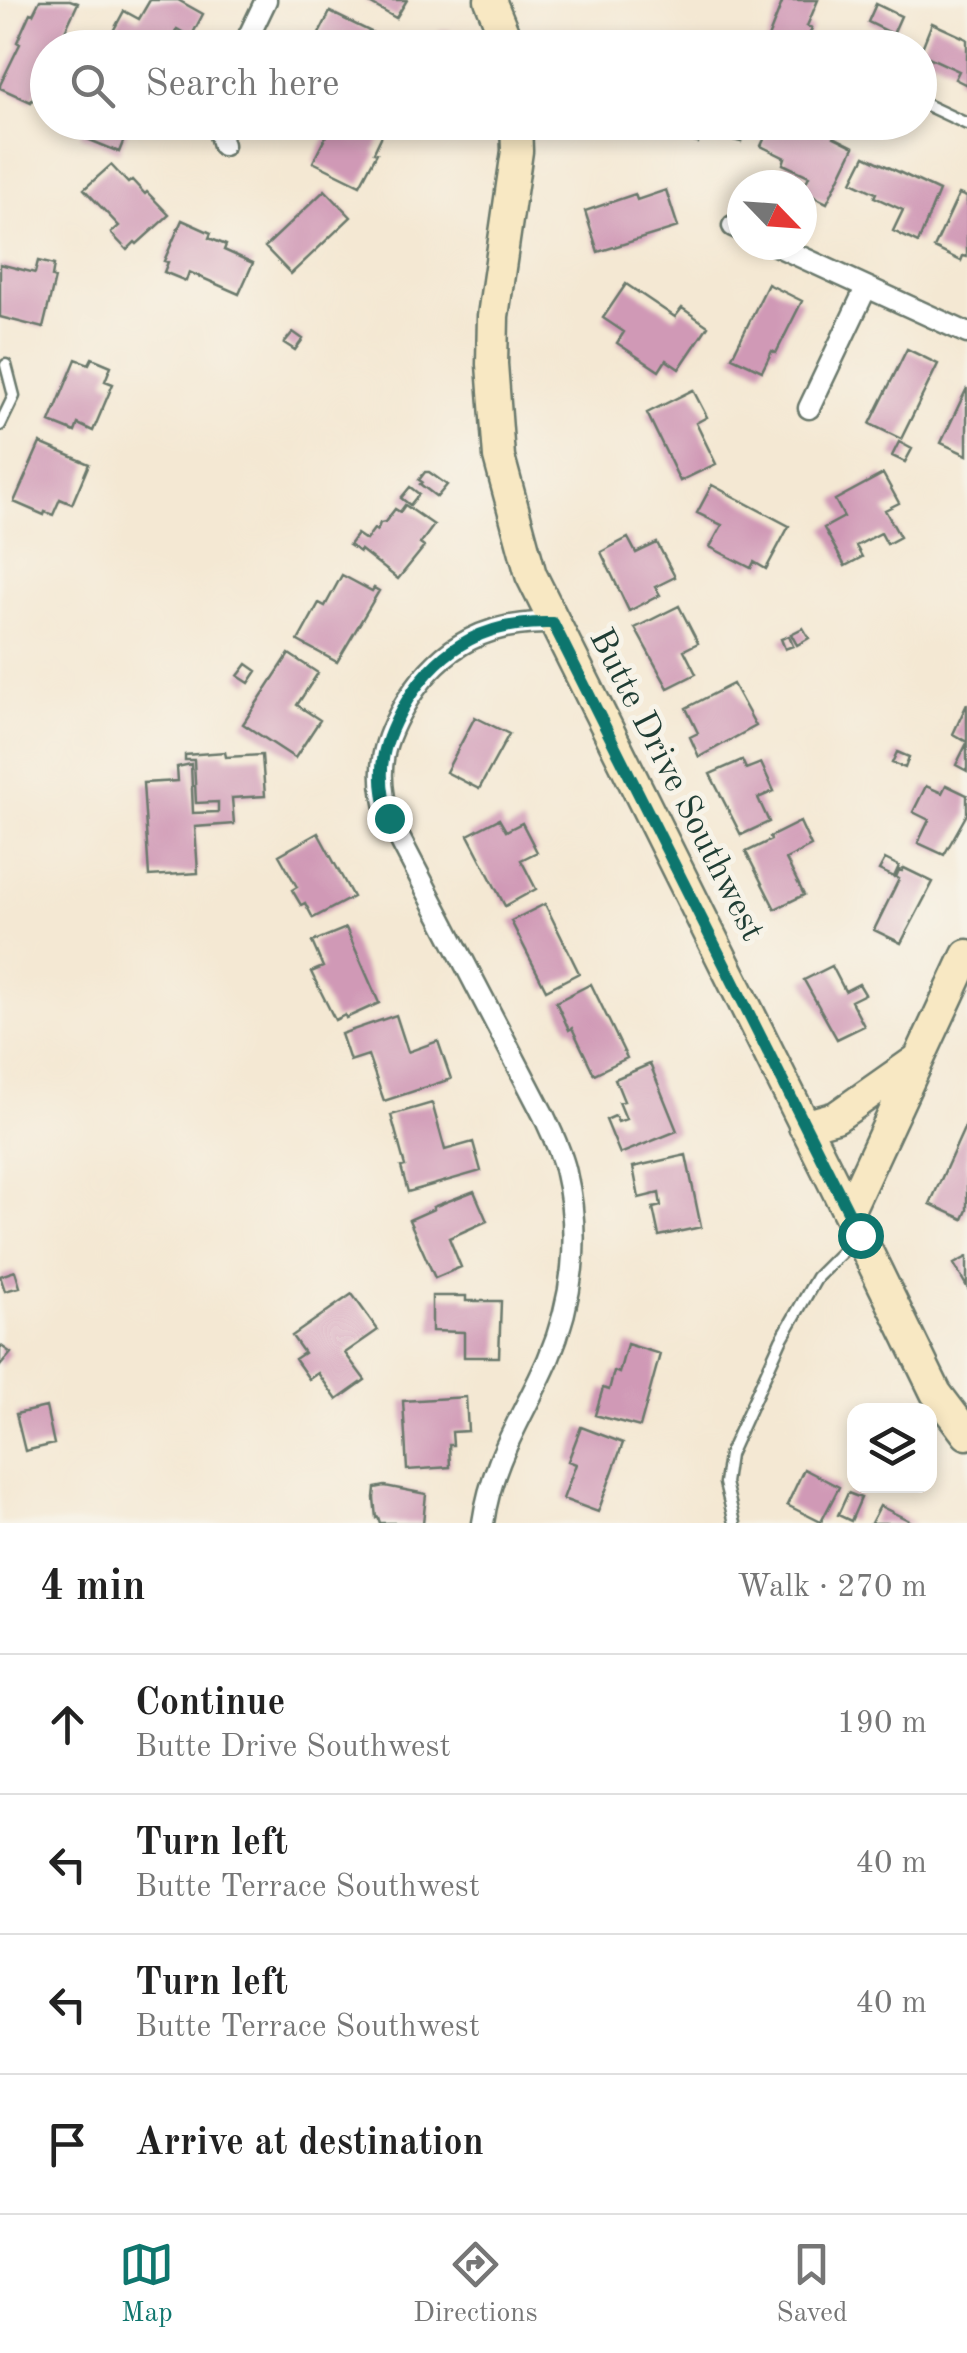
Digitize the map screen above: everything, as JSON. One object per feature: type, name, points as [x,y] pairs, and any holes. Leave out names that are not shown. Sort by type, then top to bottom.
[{"type":"street","points":[[251,30],[266,0]]},
{"type":"street","points":[[490,0],[502,30]]},
{"type":"street","points":[[222,140],[223,144]]},
{"type":"street","name":"Butte Drive Southwest","points":[[516,140],[493,316],[495,416],[499,457],[531,576],[936,1393],[967,1434]]},
{"type":"street","points":[[806,260],[967,333]]},
{"type":"street","points":[[809,408],[866,288]]},
{"type":"street","points":[[483,1523],[500,1456],[548,1360],[564,1317],[571,1282],[573,1210],[560,1153],[544,1116],[389,818],[381,770],[393,724],[420,681],[442,658],[462,643],[496,629],[530,622],[553,623]]},
{"type":"street","points":[[854,1223],[919,1058],[967,955]]},
{"type":"street","points":[[804,1126],[836,1116],[919,1058]]},
{"type":"lane","points":[[937,110],[967,124]]},
{"type":"lane","points":[[0,425],[14,396],[6,364]]},
{"type":"lane","points":[[735,1523],[725,1482],[728,1455],[782,1340],[817,1277],[854,1223]]},
{"type":"building","points":[[40,0],[78,3],[65,30],[30,30],[30,102],[0,85],[30,13]]},
{"type":"building","points":[[150,0],[178,0],[203,14],[195,30],[114,30],[124,11],[139,19]]},
{"type":"building","points":[[364,0],[407,0],[396,18]]},
{"type":"building","points":[[783,0],[818,0],[807,26],[811,30],[771,30]]},
{"type":"building","points":[[876,4],[901,16],[895,30],[868,22]]},
{"type":"building","points":[[330,12],[367,30],[321,30]]},
{"type":"building","points":[[932,23],[967,39],[967,85],[955,79],[959,71],[937,61],[937,30],[929,30]]},
{"type":"building","points":[[90,140],[124,140],[119,152]]},
{"type":"building","points":[[324,140],[380,140],[360,185],[313,162]]},
{"type":"building","points":[[764,140],[840,140],[854,147],[827,203],[817,198],[817,170],[796,170],[783,164],[785,158],[761,146]]},
{"type":"building","points":[[865,156],[939,191],[918,243],[893,231],[903,210],[852,182]]},
{"type":"building","points":[[111,165],[128,183],[132,180],[147,192],[169,215],[127,250],[111,233],[119,226],[84,189]]},
{"type":"building","points":[[325,190],[351,217],[291,274],[265,247]]},
{"type":"building","points":[[666,190],[678,227],[598,252],[585,211],[635,194],[637,200]]},
{"type":"building","points":[[959,194],[967,197],[967,257],[963,256],[961,261],[934,248]]},
{"type":"building","points":[[182,220],[211,233],[209,238],[226,245],[224,250],[253,263],[239,294],[189,272],[186,281],[164,272],[168,262],[164,261]]},
{"type":"building","points":[[38,261],[54,265],[55,278],[43,328],[0,317],[0,264],[35,273]]},
{"type":"building","points":[[626,284],[675,317],[682,308],[708,326],[679,369],[666,360],[659,371],[617,343],[624,332],[603,318]]},
{"type":"building","points":[[768,284],[802,301],[776,353],[772,351],[762,371],[732,357]]},
{"type":"building","points":[[293,332],[303,339],[295,350],[284,343]]},
{"type":"building","points":[[907,349],[938,364],[901,439],[870,424]]},
{"type":"building","points":[[92,358],[111,366],[105,381],[113,384],[93,431],[78,424],[75,432],[50,422],[76,359],[89,364]]},
{"type":"building","points":[[967,388],[967,455],[941,443]]},
{"type":"building","points":[[693,390],[707,417],[696,423],[716,464],[680,481],[647,413]]},
{"type":"building","points":[[899,442],[912,449],[905,462],[892,456]]},
{"type":"building","points":[[40,443],[89,464],[72,504],[60,499],[53,515],[14,502]]},
{"type":"building","points":[[425,472],[447,485],[437,497],[420,484]]},
{"type":"building","points":[[883,474],[899,503],[885,510],[900,537],[887,544],[881,533],[856,546],[862,557],[845,566],[824,528],[844,517],[835,500]]},
{"type":"building","points":[[712,485],[789,526],[766,569],[754,562],[751,568],[710,547],[722,525],[697,513]]},
{"type":"building","points":[[410,487],[419,494],[410,505],[401,498]]},
{"type":"building","points":[[405,505],[434,525],[420,544],[424,547],[398,579],[349,545],[357,534],[366,540],[395,509],[400,512]]},
{"type":"building","points":[[628,538],[636,553],[657,543],[675,577],[655,587],[660,595],[629,611],[601,552]]},
{"type":"building","points":[[342,575],[379,591],[337,662],[298,641],[319,603],[325,606]]},
{"type":"building","points":[[679,606],[698,643],[684,650],[696,674],[668,688],[635,628]]},
{"type":"building","points":[[803,628],[809,638],[797,645],[791,634]]},
{"type":"building","points":[[789,636],[793,646],[785,649],[781,639]]},
{"type":"building","points":[[289,654],[318,673],[297,705],[320,720],[295,758],[243,724]]},
{"type":"building","points":[[247,664],[257,671],[249,683],[238,676]]},
{"type":"building","points":[[733,684],[756,726],[699,757],[690,737],[698,733],[686,708]]},
{"type":"building","points":[[967,704],[967,742],[953,734]]},
{"type":"building","points":[[475,717],[509,734],[479,789],[446,772]]},
{"type":"building","points":[[967,743],[967,771],[956,765]]},
{"type":"building","points":[[225,752],[226,757],[262,755],[265,796],[232,798],[234,824],[195,827],[198,873],[149,876],[143,783],[178,781],[177,767],[191,764],[193,813],[218,812],[218,802],[196,803],[194,760],[185,760],[185,755]]},
{"type":"building","points":[[897,752],[909,757],[905,768],[892,763]]},
{"type":"building","points":[[742,760],[746,769],[761,763],[774,791],[758,798],[769,822],[741,835],[710,774]]},
{"type":"building","points":[[946,785],[967,795],[967,814],[944,855],[918,843],[929,820],[913,812],[926,786],[942,793]]},
{"type":"building","points":[[499,819],[506,831],[522,823],[537,852],[521,860],[536,889],[505,906],[468,835]]},
{"type":"building","points":[[800,822],[811,846],[786,859],[804,895],[775,909],[746,852]]},
{"type":"building","points":[[318,833],[353,897],[313,918],[292,890],[297,887],[279,855]]},
{"type":"building","points":[[885,859],[899,866],[894,877],[879,870]]},
{"type":"building","points":[[904,868],[933,882],[901,943],[874,930],[899,879],[899,870]]},
{"type":"building","points":[[545,904],[579,973],[546,990],[511,921]]},
{"type":"building","points":[[346,928],[379,1003],[335,1020],[311,972],[323,967],[312,942]]},
{"type":"building","points":[[832,966],[845,991],[859,984],[865,994],[851,1001],[864,1026],[837,1039],[804,980]]},
{"type":"building","points":[[591,984],[627,1058],[594,1074],[556,1002]]},
{"type":"building","points":[[396,1015],[408,1052],[438,1041],[451,1079],[384,1101],[368,1055],[350,1061],[341,1034]]},
{"type":"building","points":[[650,1064],[677,1131],[620,1154],[606,1120],[615,1116],[618,1122],[626,1119],[615,1079]]},
{"type":"building","points":[[432,1103],[445,1150],[473,1142],[481,1171],[408,1192],[391,1115]]},
{"type":"building","points":[[967,1122],[967,1210],[963,1219],[930,1204]]},
{"type":"building","points":[[686,1155],[701,1227],[659,1236],[653,1208],[661,1206],[659,1193],[639,1198],[633,1167]]},
{"type":"building","points":[[474,1191],[487,1221],[449,1238],[461,1267],[435,1278],[409,1220]]},
{"type":"building","points":[[967,1257],[967,1287],[954,1264]]},
{"type":"building","points":[[15,1271],[20,1287],[5,1291],[0,1276]]},
{"type":"building","points":[[352,1294],[378,1330],[345,1353],[365,1380],[337,1400],[318,1373],[309,1379],[295,1359],[304,1353],[292,1336]]},
{"type":"building","points":[[432,1296],[501,1301],[499,1357],[464,1357],[464,1332],[432,1331]]},
{"type":"building","points":[[627,1344],[660,1354],[640,1427],[595,1415],[603,1388],[609,1390],[614,1371],[619,1373]]},
{"type":"building","points":[[0,1345],[11,1353],[0,1366]]},
{"type":"building","points":[[466,1397],[468,1431],[452,1432],[450,1467],[407,1470],[403,1401]]},
{"type":"building","points":[[46,1407],[54,1444],[25,1451],[16,1414]]},
{"type":"building","points":[[581,1427],[623,1443],[598,1512],[563,1499],[576,1464],[568,1461]]},
{"type":"building","points":[[804,1469],[839,1487],[821,1522],[787,1505]]},
{"type":"building","points":[[385,1486],[426,1494],[423,1523],[380,1523],[376,1518],[375,1488]]},
{"type":"building","points":[[848,1493],[861,1498],[851,1521],[838,1515]]},
{"type":"building","points":[[880,1506],[914,1523],[871,1523]]},
{"type":"route","points":[[389,818],[381,770],[386,742],[420,681],[442,658],[484,632],[530,622],[553,623],[860,1235]]}]
